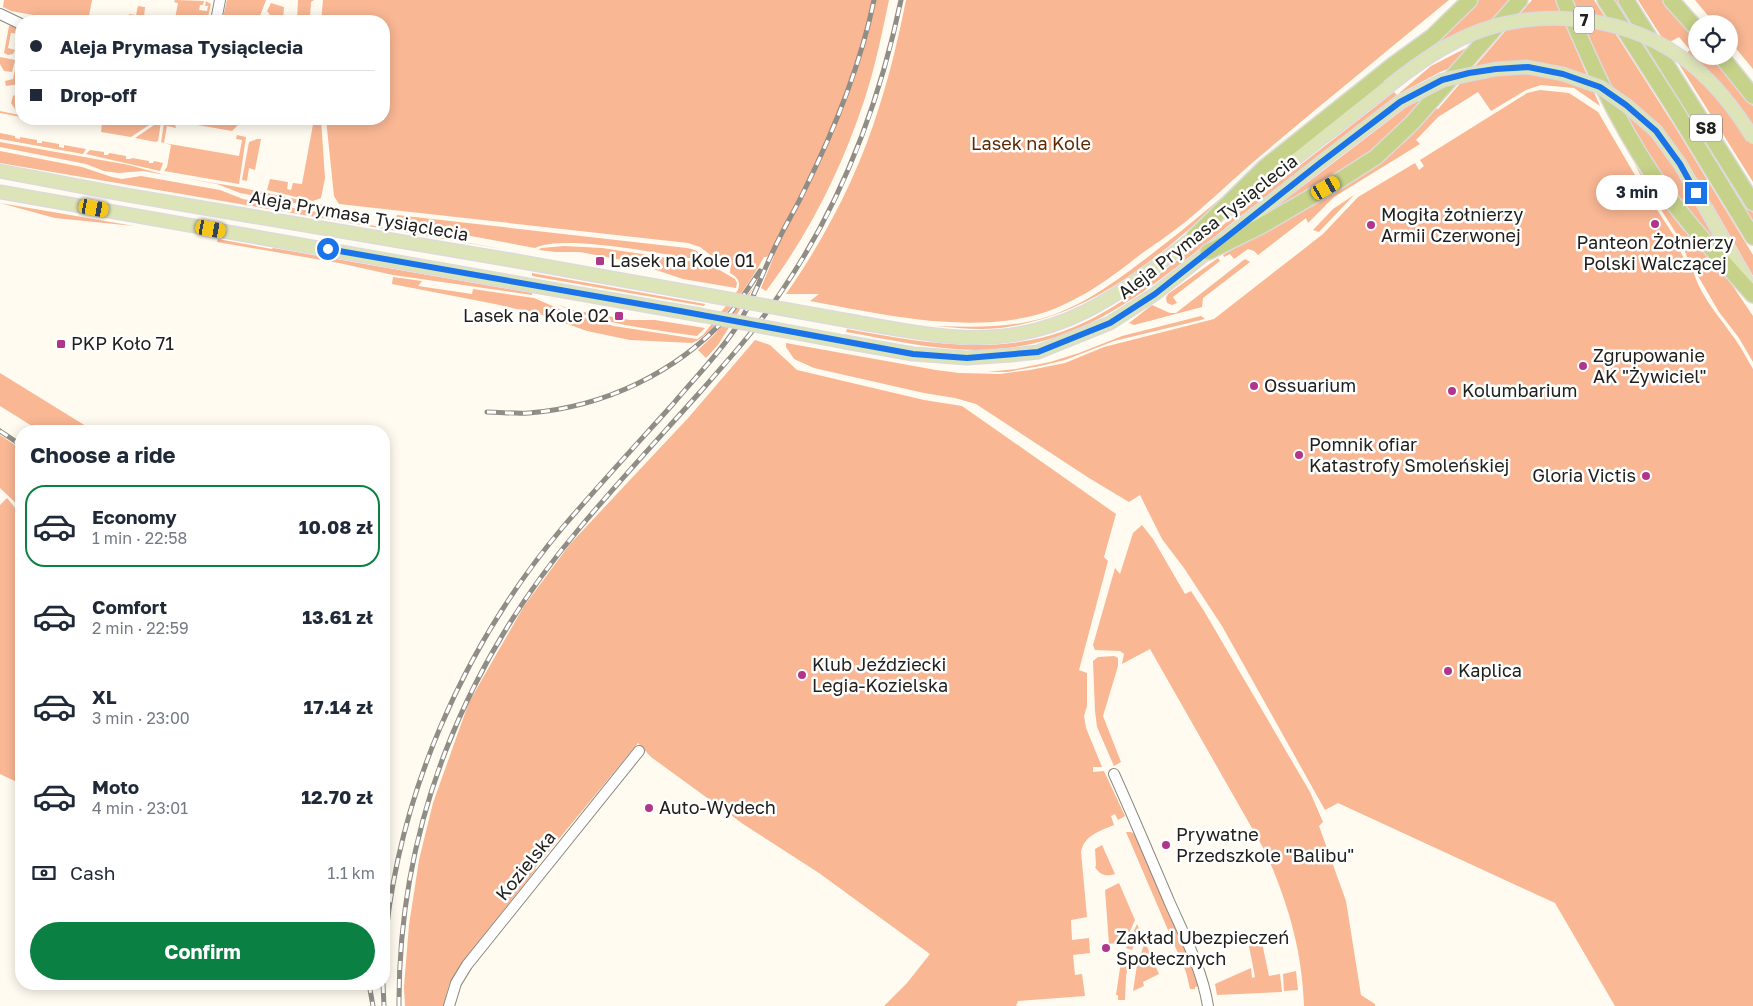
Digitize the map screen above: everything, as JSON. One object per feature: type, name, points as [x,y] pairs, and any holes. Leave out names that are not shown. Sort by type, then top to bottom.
[{"type":"highway","points":[[1194,237],[1265,167],[1433,36],[1470,0]]},
{"type":"highway","points":[[1208,252],[1261,226],[1376,157],[1401,135],[1520,0]]},
{"type":"highway","points":[[1564,0],[1594,70],[1651,173],[1689,224],[1753,294]]},
{"type":"highway","name":"S8","points":[[1605,0],[1673,106],[1753,237]]},
{"type":"highway","name":"S8","points":[[1626,0],[1753,203]]},
{"type":"highway","points":[[1671,0],[1688,19]]},
{"type":"highway","points":[[1728,65],[1753,96]]},
{"type":"main road","name":"Aleja Prymasa Tysiąclecia","points":[[0,171],[121,194],[512,260],[915,332],[960,337],[1022,334],[1066,321],[1098,306],[1194,237],[1416,65],[1452,43],[1481,31],[1517,22],[1540,19],[1573,19],[1612,26],[1655,41],[1683,58],[1704,76],[1737,112],[1753,138]]},
{"type":"main road","name":"Aleja Prymasa Tysiąclecia","points":[[0,192],[913,354],[967,358],[1038,352],[1110,323],[1141,304],[1400,102],[1442,80],[1496,69],[1528,67],[1563,74],[1600,87],[1626,105],[1656,131],[1680,164],[1753,294]]},
{"type":"street","points":[[217,15],[220,0]]},
{"type":"street","points":[[0,14],[15,21]]},
{"type":"street","name":"Kozielska","points":[[449,1006],[456,983],[465,968],[639,751]]},
{"type":"street","points":[[1114,774],[1196,963],[1205,988],[1208,1006]]},
{"type":"green space","points":[[4,0],[92,0],[89,15],[33,15],[11,11],[3,7]]},
{"type":"green space","points":[[175,0],[204,1],[203,5],[200,5],[199,10],[207,11],[206,1],[211,4],[208,15],[176,15],[178,3],[174,2]]},
{"type":"green space","points":[[227,0],[266,0],[260,15],[223,15]]},
{"type":"green space","points":[[298,0],[314,0],[311,2],[310,15],[297,15]]},
{"type":"green space","points":[[323,0],[889,0],[872,76],[864,101],[835,176],[810,224],[766,291],[761,288],[774,256],[764,257],[751,279],[722,318],[712,329],[692,343],[630,340],[587,331],[542,315],[392,284],[393,277],[422,281],[418,286],[472,294],[473,289],[534,298],[571,314],[614,326],[697,339],[703,335],[736,293],[739,284],[736,277],[730,273],[731,259],[712,256],[700,247],[688,243],[339,204],[334,196],[327,125],[390,125],[390,15],[322,15]]},
{"type":"green space","name":"Lasek na Kole","points":[[906,0],[1449,0],[1276,142],[1184,223],[1100,284],[1071,301],[1039,314],[997,322],[970,323],[890,316],[810,301],[819,294],[786,294],[815,250],[852,179],[872,129],[888,78]]},
{"type":"green space","points":[[1475,0],[1509,0],[1491,21],[1460,32],[1436,44],[1413,59]]},
{"type":"green space","points":[[1532,0],[1555,0],[1600,106],[1574,88],[1541,85],[1526,90],[1491,111],[1478,92],[1438,117],[1416,140],[1420,144],[1334,197],[1308,223],[1306,218],[1258,255],[1248,249],[1234,259],[1230,254],[1224,257],[1223,255],[1228,252],[1374,167],[1407,140],[1438,109]]},
{"type":"green space","points":[[1568,0],[1594,0],[1675,127],[1753,255],[1753,276],[1712,204],[1699,211],[1727,260],[1671,191],[1627,120]]},
{"type":"green space","points":[[1613,0],[1619,0],[1753,213],[1753,224]]},
{"type":"green space","points":[[1638,0],[1665,0],[1688,27],[1688,48],[1679,37],[1666,44]]},
{"type":"green space","points":[[1695,0],[1753,0],[1753,69],[1738,51],[1738,15],[1708,15]]},
{"type":"green space","points":[[271,3],[284,7],[283,15],[270,15],[267,11]]},
{"type":"green space","points":[[138,6],[145,7],[144,15],[136,15]]},
{"type":"green space","points":[[9,26],[15,27],[15,33],[11,33],[8,48],[15,50],[13,54],[8,55],[4,53]]},
{"type":"green space","points":[[1470,46],[1449,69],[1397,95],[1431,66]]},
{"type":"green space","points":[[1688,52],[1688,65],[1721,65],[1753,106],[1753,182],[1677,61]]},
{"type":"green space","points":[[0,57],[15,60],[12,72],[4,71],[0,64]]},
{"type":"green space","points":[[15,70],[15,85],[6,86],[5,81],[13,79]]},
{"type":"green space","points":[[1540,90],[1569,93],[1598,112],[1639,182],[1678,242],[1684,258],[1692,266],[1704,295],[1738,343],[1753,369],[1753,1006],[1615,1006],[1555,903],[1338,803],[1325,810],[1222,626],[1184,568],[1162,539],[1140,495],[1129,502],[976,404],[814,368],[794,359],[786,347],[786,343],[959,373],[1000,374],[1065,363],[1104,347],[1214,319],[1323,234],[1358,197],[1415,163],[1419,170],[1424,166],[1420,160],[1527,93]]},
{"type":"green space","points":[[1394,92],[1397,95],[1159,280],[1103,317],[1073,331],[1041,342],[987,350],[926,346],[846,332],[847,329],[939,343],[984,345],[1031,340],[1056,334],[1079,325],[1124,300],[1145,285]]},
{"type":"green space","points":[[15,95],[15,109],[11,103]]},
{"type":"green space","points":[[1418,101],[1422,101],[1398,128],[1359,161],[1261,218],[1405,108]]},
{"type":"green space","points":[[0,111],[15,114],[15,116],[0,113]]},
{"type":"green space","points":[[102,125],[149,125],[131,137],[101,132]]},
{"type":"green space","points":[[154,125],[161,125],[158,141],[135,138]]},
{"type":"green space","points":[[164,125],[175,125],[176,128],[167,126],[164,143],[161,142]]},
{"type":"green space","points":[[198,125],[238,125],[232,131]]},
{"type":"green space","points":[[313,125],[321,125],[325,178],[321,198],[313,201],[267,190],[270,179],[288,182],[287,189],[291,190],[293,183],[302,184]]},
{"type":"green space","points":[[0,133],[20,139],[20,137],[37,140],[37,143],[42,143],[42,141],[59,144],[59,147],[64,148],[64,145],[86,149],[83,154],[0,139]]},
{"type":"green space","points":[[237,135],[246,137],[239,184],[164,171],[167,167],[171,145],[165,143],[239,156],[242,140],[236,139]]},
{"type":"green space","points":[[261,139],[255,170],[249,168],[247,181],[242,180],[249,142]]},
{"type":"green space","points":[[0,142],[129,165],[164,175],[143,171],[118,173],[104,171],[86,164],[0,147]]},
{"type":"green space","points":[[90,150],[104,152],[104,155],[109,153],[126,156],[126,159],[132,158],[149,161],[149,163],[154,161],[163,163],[160,171],[86,154]]},
{"type":"green space","points":[[0,151],[82,167],[122,179],[141,176],[220,190],[243,199],[333,215],[332,218],[344,220],[345,217],[353,218],[353,222],[508,250],[0,163]]},
{"type":"green space","points":[[1634,163],[1684,231],[1686,230],[1726,276],[1753,316],[1753,362],[1739,338],[1719,312],[1698,276],[1697,266],[1687,257],[1681,241]]},
{"type":"green space","points":[[1253,171],[1199,221],[1141,268],[1110,288],[1068,309],[1094,295],[1139,264]]},
{"type":"green space","points":[[177,177],[238,187],[333,207],[332,210],[240,193],[217,184]]},
{"type":"green space","points":[[1354,195],[1319,232],[1313,230],[1333,209]]},
{"type":"green space","points":[[0,203],[134,226],[55,218]]},
{"type":"green space","points":[[397,215],[687,248],[695,250],[710,260],[722,263],[722,268],[710,262],[695,259],[612,246],[567,243],[548,244],[535,248],[395,222]]},
{"type":"green space","points":[[218,239],[532,293],[532,295],[393,275],[339,263],[217,242]]},
{"type":"green space","points":[[564,246],[602,248],[709,264],[735,279],[737,283],[736,288],[683,279],[632,262],[580,252],[539,250],[541,248]]},
{"type":"green space","points":[[1218,258],[1220,261],[1173,297],[1177,303],[1172,305],[1167,303],[1166,298],[1168,294]]},
{"type":"green space","points":[[1245,259],[1250,262],[1203,298],[1202,307],[1134,325],[1129,323],[1152,305],[1170,313],[1176,313]]},
{"type":"green space","points":[[532,273],[705,304],[704,306],[532,276]]},
{"type":"green space","points":[[754,287],[718,345],[706,358],[698,350],[715,334]]},
{"type":"green space","points":[[556,304],[573,310],[630,320],[655,320],[705,328],[697,336],[643,328],[607,321],[573,311]]},
{"type":"green space","points":[[1049,316],[1043,319],[998,328],[980,329],[935,326],[981,327],[1016,324]]},
{"type":"green space","points":[[1201,316],[1205,319],[1114,341],[1065,360],[1007,372],[987,372],[1016,369],[1050,362],[1122,336]]},
{"type":"green space","name":"Klub Jeździecki Legia-Kozielska","points":[[755,340],[770,345],[797,370],[924,400],[962,406],[1116,514],[1104,557],[1108,561],[1079,670],[1087,673],[1087,706],[1084,716],[1086,728],[1102,767],[1093,767],[1093,772],[1104,771],[1125,816],[1118,820],[1115,814],[1111,816],[1114,825],[1098,832],[1085,841],[1081,852],[1087,917],[1071,920],[1072,940],[1089,938],[1090,953],[1073,955],[1075,975],[1082,974],[1085,996],[1018,1001],[1016,1006],[884,1006],[907,983],[930,954],[819,873],[743,824],[651,757],[638,743],[535,868],[468,955],[449,985],[443,1006],[405,1006],[404,987],[409,925],[419,860],[433,803],[469,702],[524,606],[570,544],[689,417]]},
{"type":"green space","points":[[0,373],[84,425],[30,425],[0,406]]},
{"type":"green space","points":[[0,435],[15,445],[15,502],[0,488]]},
{"type":"green space","points":[[7,498],[15,508],[15,781],[0,774],[0,505]]},
{"type":"green space","points":[[1142,525],[1153,539],[1185,594],[1191,591],[1204,611],[1310,792],[1323,822],[1319,826],[1346,901],[1361,995],[1375,1004],[1375,1006],[1304,1006],[1297,946],[1281,889],[1265,851],[1150,649],[1122,664],[1124,654],[1120,651],[1095,650],[1093,645],[1115,568],[1120,574],[1133,533]]},
{"type":"green space","points":[[1114,656],[1118,658],[1118,666],[1103,716],[1121,762],[1114,766],[1097,727],[1093,661],[1098,657]]},
{"type":"green space","points":[[1126,832],[1136,835],[1195,973],[1199,986],[1195,987],[1195,989],[1190,989],[1186,972]]},
{"type":"green space","points":[[1102,845],[1115,874],[1104,875],[1095,867],[1095,849]]},
{"type":"green space","points":[[1119,883],[1135,920],[1125,942],[1109,944],[1105,890]]},
{"type":"green space","points":[[1137,924],[1140,931],[1132,950],[1126,948]]},
{"type":"green space","points":[[1145,942],[1159,974],[1143,982],[1144,986],[1133,991],[1137,965]]},
{"type":"green space","points":[[1262,943],[1269,976],[1280,974],[1282,992],[1217,995],[1215,984],[1251,968],[1252,978],[1255,977],[1249,946]]},
{"type":"green space","points":[[1125,951],[1131,953],[1126,976],[1125,1000],[1118,1000],[1118,995],[1116,995]]},
{"type":"green space","points":[[1296,971],[1298,990],[1284,991],[1283,974]]},
{"type":"railway","points":[[390,906],[403,840],[419,783],[440,728],[465,674],[494,622],[527,573],[563,527],[711,360],[740,321],[835,124],[861,50],[874,0]]},
{"type":"railway","points":[[399,1006],[402,940],[411,875],[425,812],[445,752],[471,693],[502,636],[538,582],[593,512],[743,343],[763,318],[803,258],[822,224],[856,152],[882,77],[901,0]]},
{"type":"railway","points":[[487,412],[524,413],[557,409],[611,395],[637,384],[685,355],[707,337],[727,317],[760,271]]},
{"type":"railway","points":[[0,431],[15,441]]},
{"type":"railway","points":[[370,990],[373,1006]]},
{"type":"railway","points":[[383,990],[384,1006]]},
{"type":"place","name":"Panteon Żołnierzy Polski Walczącej","points":[[1655,224]]},
{"type":"place","name":"Mogiła żołnierzy Armii Czerwonej","points":[[1371,225]]},
{"type":"place","name":"Lasek na Kole 01","points":[[600,261]]},
{"type":"place","name":"Lasek na Kole 02","points":[[619,316]]},
{"type":"place","name":"PKP Koło 71","points":[[61,344]]},
{"type":"place","name":"Zgrupowanie AK \"Żywiciel\"","points":[[1583,366]]},
{"type":"place","name":"Ossuarium","points":[[1254,386]]},
{"type":"place","name":"Kolumbarium","points":[[1452,391]]},
{"type":"place","name":"Pomnik ofiar Katastrofy Smoleńskiej","points":[[1299,455]]},
{"type":"place","name":"Gloria Victis","points":[[1646,476]]},
{"type":"place","name":"Kaplica","points":[[1448,671]]},
{"type":"place","name":"Klub Jeździecki Legia-Kozielska","points":[[802,675]]},
{"type":"place","name":"Auto-Wydech","points":[[649,808]]},
{"type":"place","name":"Prywatne Przedszkole \"Balibu\"","points":[[1166,845]]},
{"type":"place","name":"Zakład Ubezpieczeń Społecznych","points":[[1106,948]]},
{"type":"route","points":[[328,249],[913,354],[967,358],[1038,352],[1110,323],[1155,294],[1400,102],[1442,80],[1469,73],[1528,67],[1563,74],[1600,87],[1626,105],[1656,131],[1680,164],[1696,193]]}]
